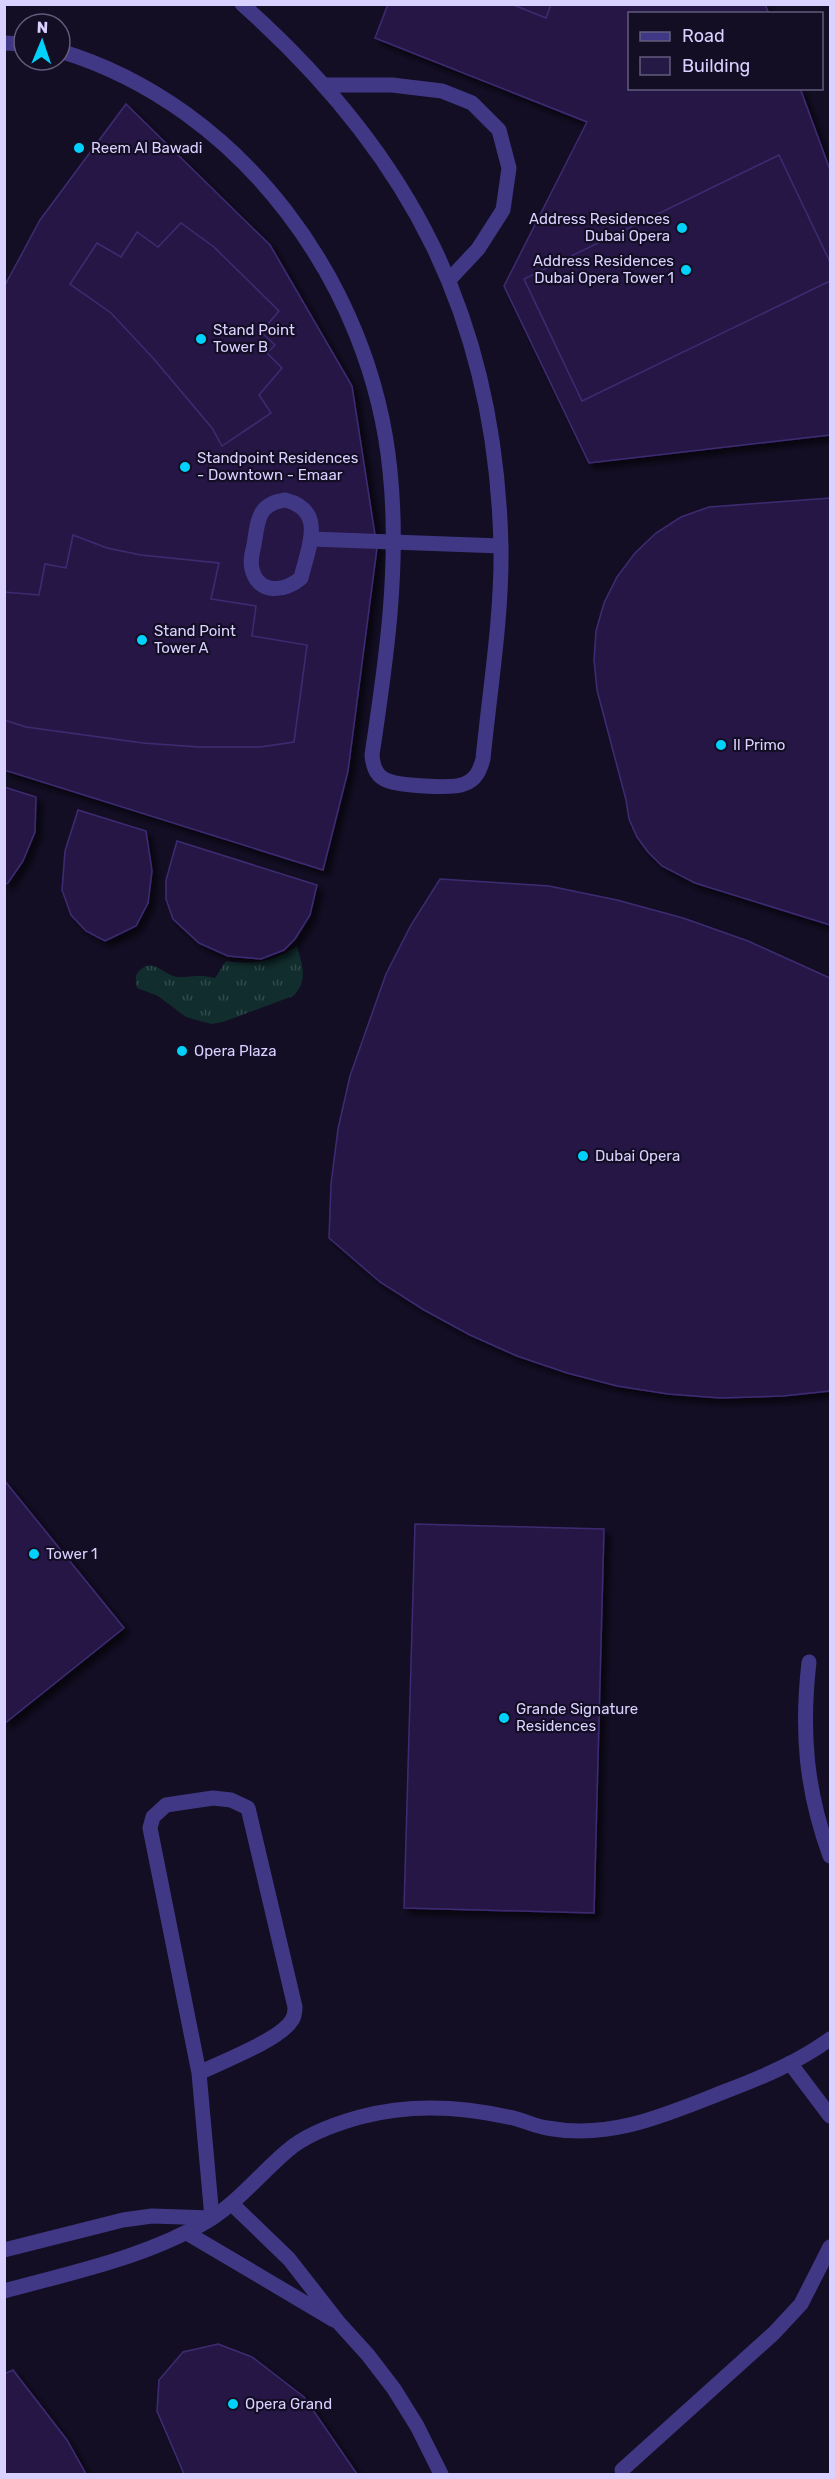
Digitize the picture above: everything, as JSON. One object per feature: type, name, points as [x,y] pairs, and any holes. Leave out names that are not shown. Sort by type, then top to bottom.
[{"type":"street","points":[[72,54],[92,60],[128,76],[169,101],[207,129],[275,197],[304,235],[329,275],[349,317],[377,396],[390,471],[394,542],[389,615],[372,755],[373,765],[377,774],[385,780],[453,787],[464,785],[473,779],[483,759],[499,608],[501,546],[497,477],[486,399],[477,361],[449,280],[396,178],[363,130],[326,85],[286,43],[242,4]]},
{"type":"street","points":[[326,85],[392,85],[442,91],[472,103],[499,130],[509,168],[503,210],[478,249],[449,280]]},
{"type":"street","points":[[285,500],[295,502],[304,508],[310,517],[311,538],[301,578],[293,585],[284,589],[273,589],[263,585],[256,578],[251,569],[251,559],[259,516],[265,507],[285,500]]},
{"type":"street","points":[[311,538],[501,546]]},
{"type":"street","points":[[809,1662],[804,1720],[805,1755],[819,1824],[831,1856]]},
{"type":"street","points":[[199,2073],[282,2031],[293,2019],[295,2007],[248,1808],[231,1800],[213,1798],[165,1805],[153,1817],[150,1828],[199,2073],[212,2218]]},
{"type":"street","points":[[4,2291],[131,2255],[187,2233],[232,2204],[288,2150],[322,2130],[361,2117],[401,2110],[442,2108],[477,2110],[512,2117],[546,2128],[576,2131],[606,2130],[664,2117],[759,2079],[831,2039]]},
{"type":"street","points":[[790,2063],[831,2116]]},
{"type":"street","points":[[232,2204],[290,2259],[339,2323],[368,2355],[394,2389],[417,2426],[441,2475]]},
{"type":"street","points":[[4,2250],[123,2220],[152,2216],[212,2218]]},
{"type":"street","points":[[187,2233],[339,2323]]},
{"type":"street","points":[[622,2470],[774,2333],[801,2304],[831,2247]]},
{"type":"green space","points":[[297,946],[303,979],[293,996],[223,1022],[211,1024],[186,1017],[158,996],[137,988],[137,973],[144,967],[154,966],[178,977],[215,978],[226,961],[246,963],[263,961],[280,956]]},
{"type":"building","name":"Address Residences Dubai Opera","points":[[388,4],[765,4],[768,12],[628,12],[628,90],[801,90],[830,170],[830,435],[589,463],[504,286],[587,122],[375,38]]},
{"type":"building","points":[[511,4],[551,4],[546,18]]},
{"type":"building","name":"Standpoint Residences - Downtown - Emaar","points":[[126,104],[270,245],[352,386],[377,548],[348,771],[323,870],[4,770],[4,287],[40,220]]},
{"type":"building","name":"Address Residences Dubai Opera Tower 1","points":[[779,155],[830,262],[830,281],[582,401],[524,279]]},
{"type":"building","name":"Stand Point Tower B","points":[[181,223],[214,247],[279,311],[261,332],[275,345],[267,353],[282,368],[259,395],[271,413],[222,446],[212,428],[153,358],[111,313],[70,284],[97,243],[121,257],[137,232],[158,247]]},
{"type":"building","name":"Il Primo","points":[[830,498],[830,925],[695,883],[662,866],[648,852],[637,837],[629,819],[597,690],[594,660],[596,631],[604,603],[617,577],[635,553],[656,533],[681,517],[709,507]]},
{"type":"building","name":"Stand Point Tower A","points":[[73,535],[107,548],[141,555],[219,563],[211,599],[256,606],[252,636],[307,645],[294,742],[260,747],[199,747],[143,743],[26,727],[4,720],[4,592],[39,595],[45,564],[66,568]]},
{"type":"building","points":[[4,787],[36,797],[35,832],[23,861],[8,883],[4,885]]},
{"type":"building","points":[[78,810],[146,831],[152,871],[148,903],[136,926],[105,941],[86,931],[71,915],[62,890],[65,851]]},
{"type":"building","points":[[177,841],[317,885],[310,915],[295,939],[284,950],[261,959],[228,956],[199,943],[173,919],[166,899],[166,880]]},
{"type":"building","name":"Dubai Opera","points":[[440,879],[549,886],[617,900],[683,918],[748,941],[830,978],[830,1391],[783,1396],[720,1398],[668,1394],[617,1386],[567,1373],[517,1356],[470,1335],[424,1310],[380,1282],[329,1238],[331,1184],[338,1129],[350,1076],[386,974],[411,925]]},
{"type":"building","name":"Tower 1","points":[[4,1480],[124,1628],[4,1724]]},
{"type":"building","name":"Grande Signature Residences","points":[[415,1524],[604,1529],[594,1913],[404,1908]]},
{"type":"building","name":"Opera Grand","points":[[218,2344],[252,2357],[304,2397],[357,2474],[184,2474],[157,2411],[159,2380],[183,2352]]},
{"type":"building","points":[[13,2370],[67,2440],[86,2474],[4,2474],[4,2374]]},
{"type":"place","name":"Reem Al Bawadi","points":[[79,148]]},
{"type":"place","name":"Address Residences Dubai Opera","points":[[682,228]]},
{"type":"place","name":"Address Residences Dubai Opera Tower 1","points":[[686,270]]},
{"type":"place","name":"Stand Point Tower B","points":[[201,339]]},
{"type":"place","name":"Standpoint Residences - Downtown - Emaar","points":[[185,467]]},
{"type":"place","name":"Stand Point Tower A","points":[[142,640]]},
{"type":"place","name":"Il Primo","points":[[721,745]]},
{"type":"place","name":"Opera Plaza","points":[[182,1051]]},
{"type":"place","name":"Dubai Opera","points":[[583,1156]]},
{"type":"place","name":"Tower 1","points":[[34,1554]]},
{"type":"place","name":"Grande Signature Residences","points":[[504,1718]]},
{"type":"place","name":"Opera Grand","points":[[233,2404]]}]
